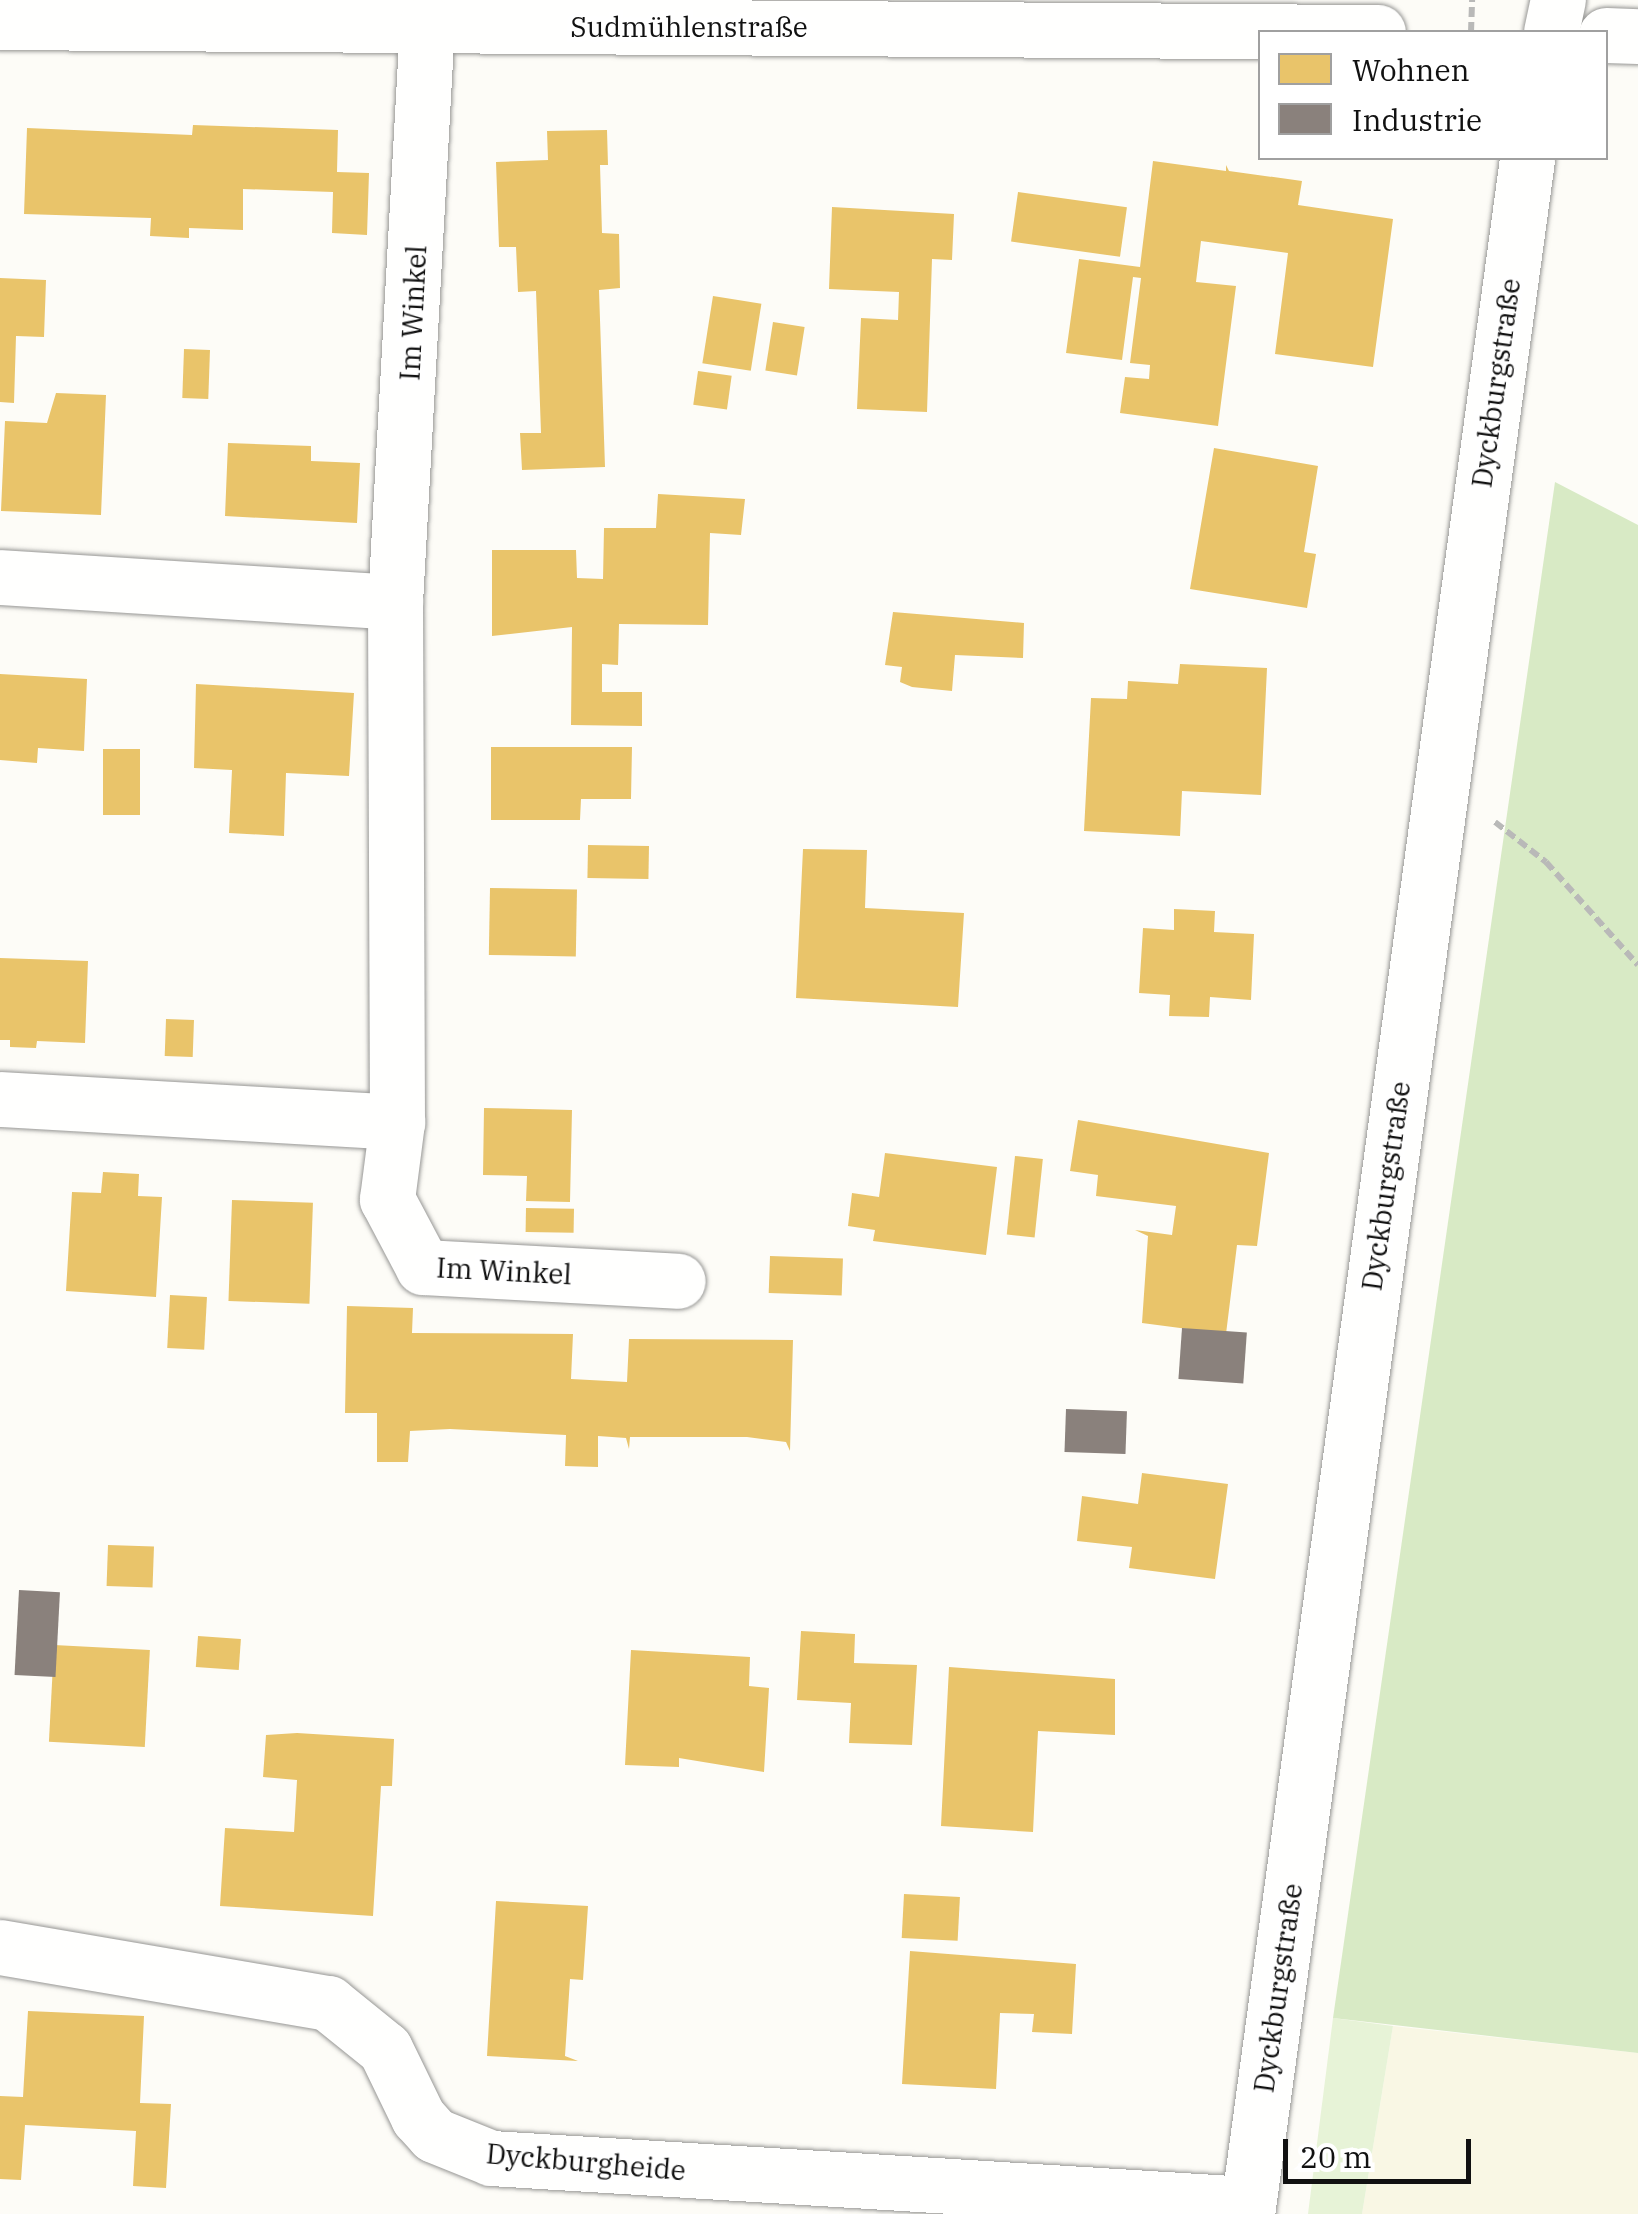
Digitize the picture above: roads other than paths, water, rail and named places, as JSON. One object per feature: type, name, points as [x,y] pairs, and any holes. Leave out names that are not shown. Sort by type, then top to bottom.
[{"type":"street","points":[[1551,30],[1558,0]]},
{"type":"street","name":"Sudmühlenstraße","points":[[0,22],[426,24],[797,14],[1313,30]]},
{"type":"street","name":"Im Winkel","points":[[426,24],[396,602],[396,1122],[387,1200],[423,1267],[678,1281]]},
{"type":"street","points":[[1608,35],[1638,36]]},
{"type":"street","name":"Dyckburgstraße","points":[[1247,2209],[1527,160]]},
{"type":"street","points":[[0,577],[396,602]]},
{"type":"street","points":[[0,1099],[396,1122]]},
{"type":"street","name":"Dyckburgheide","points":[[0,1947],[328,2003],[385,2049],[418,2117],[434,2135],[491,2158],[1247,2209]]}]
